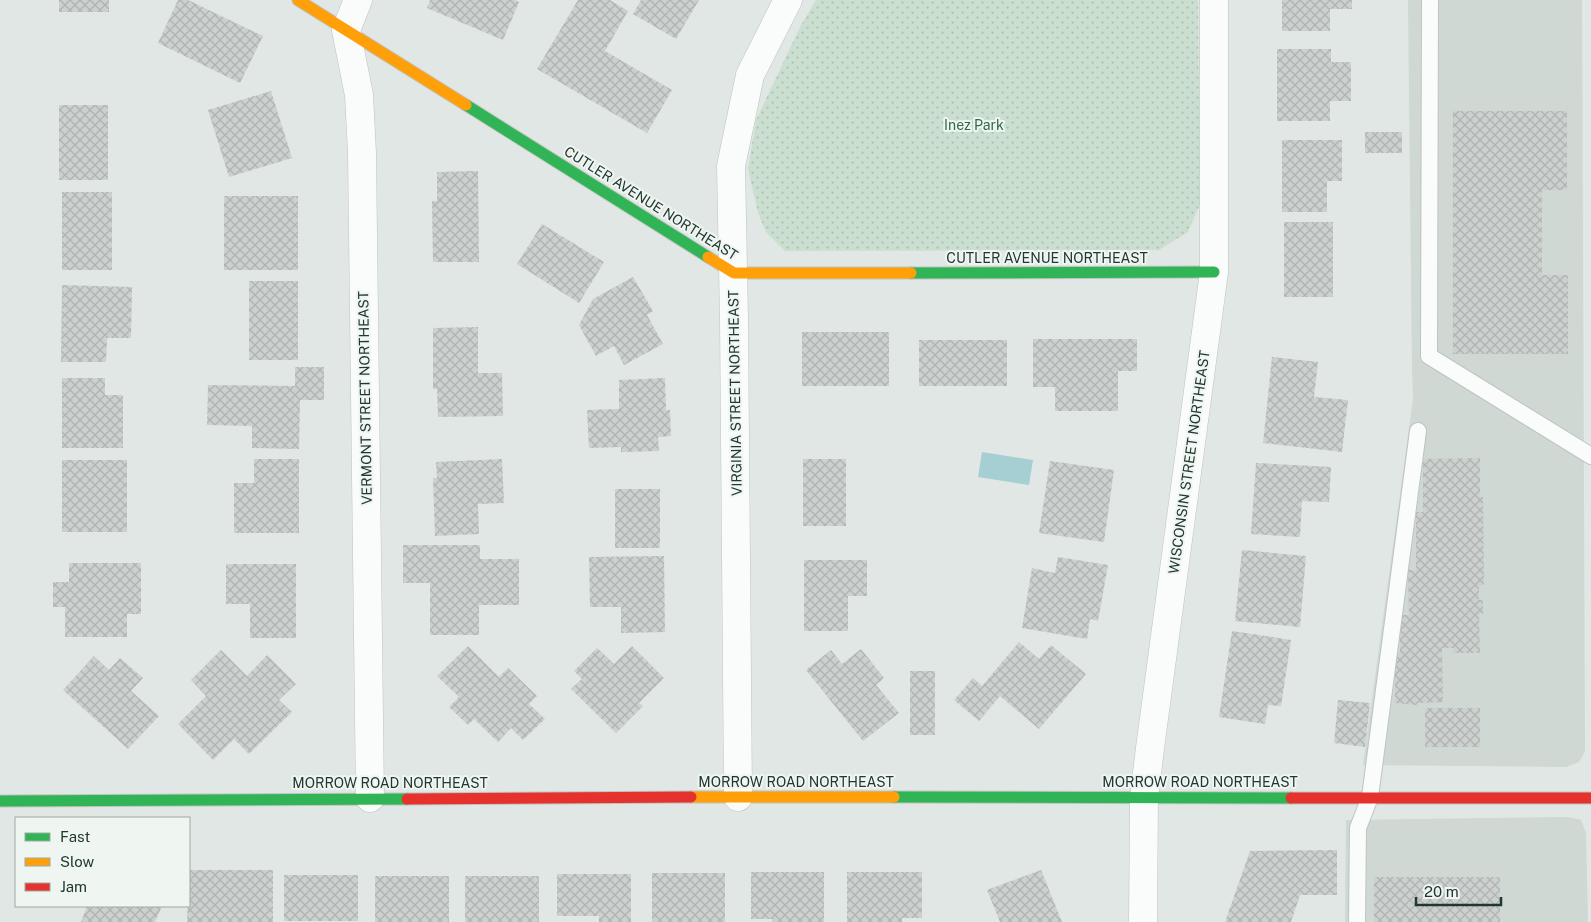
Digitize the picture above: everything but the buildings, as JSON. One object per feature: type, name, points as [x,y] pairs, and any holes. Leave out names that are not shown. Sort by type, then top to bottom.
[{"type":"street","name":"CUTLER AVENUE NORTHEAST","points":[[298,0],[734,273],[1214,272]]},
{"type":"street","points":[[346,30],[358,0]]},
{"type":"street","name":"VIRGINIA STREET NORTHEAST","points":[[738,797],[734,273],[731,166],[750,75],[788,0]]},
{"type":"street","name":"WISCONSIN STREET NORTHEAST","points":[[1143,922],[1144,798],[1214,272],[1214,0]]},
{"type":"street","name":"VERMONT STREET NORTHEAST","points":[[346,30],[358,95],[362,153],[370,798]]},
{"type":"street","name":"MORROW ROAD NORTHEAST","points":[[0,801],[738,797],[1591,798]]},
{"type":"lane","points":[[1430,0],[1429,356],[1591,456]]},
{"type":"lane","points":[[1357,922],[1358,828],[1370,797],[1418,431]]},
{"type":"shaded area","points":[[1408,0],[1582,0],[1585,751],[1579,762],[1566,767],[1363,765],[1413,399]]},
{"type":"shaded area","points":[[1568,817],[1581,820],[1586,833],[1588,922],[1345,922],[1346,820]]},
{"type":"green space","name":"Inez Park","points":[[816,0],[1198,0],[1200,204],[1188,232],[1159,250],[785,251],[766,232],[758,213],[748,169],[756,120],[800,27]]},
{"type":"water","points":[[982,452],[1033,460],[1029,485],[978,477]]},
{"type":"traffic: fast","points":[[466,105],[708,257]]},
{"type":"traffic: fast","points":[[911,273],[1214,272]]},
{"type":"traffic: fast","points":[[894,797],[1291,798]]},
{"type":"traffic: fast","points":[[0,801],[407,799]]},
{"type":"traffic: slow","points":[[298,0],[466,105]]},
{"type":"traffic: slow","points":[[708,257],[734,273],[911,273]]},
{"type":"traffic: slow","points":[[691,797],[894,797]]},
{"type":"traffic: jam","points":[[407,799],[691,797]]},
{"type":"traffic: jam","points":[[1291,798],[1591,798]]}]
